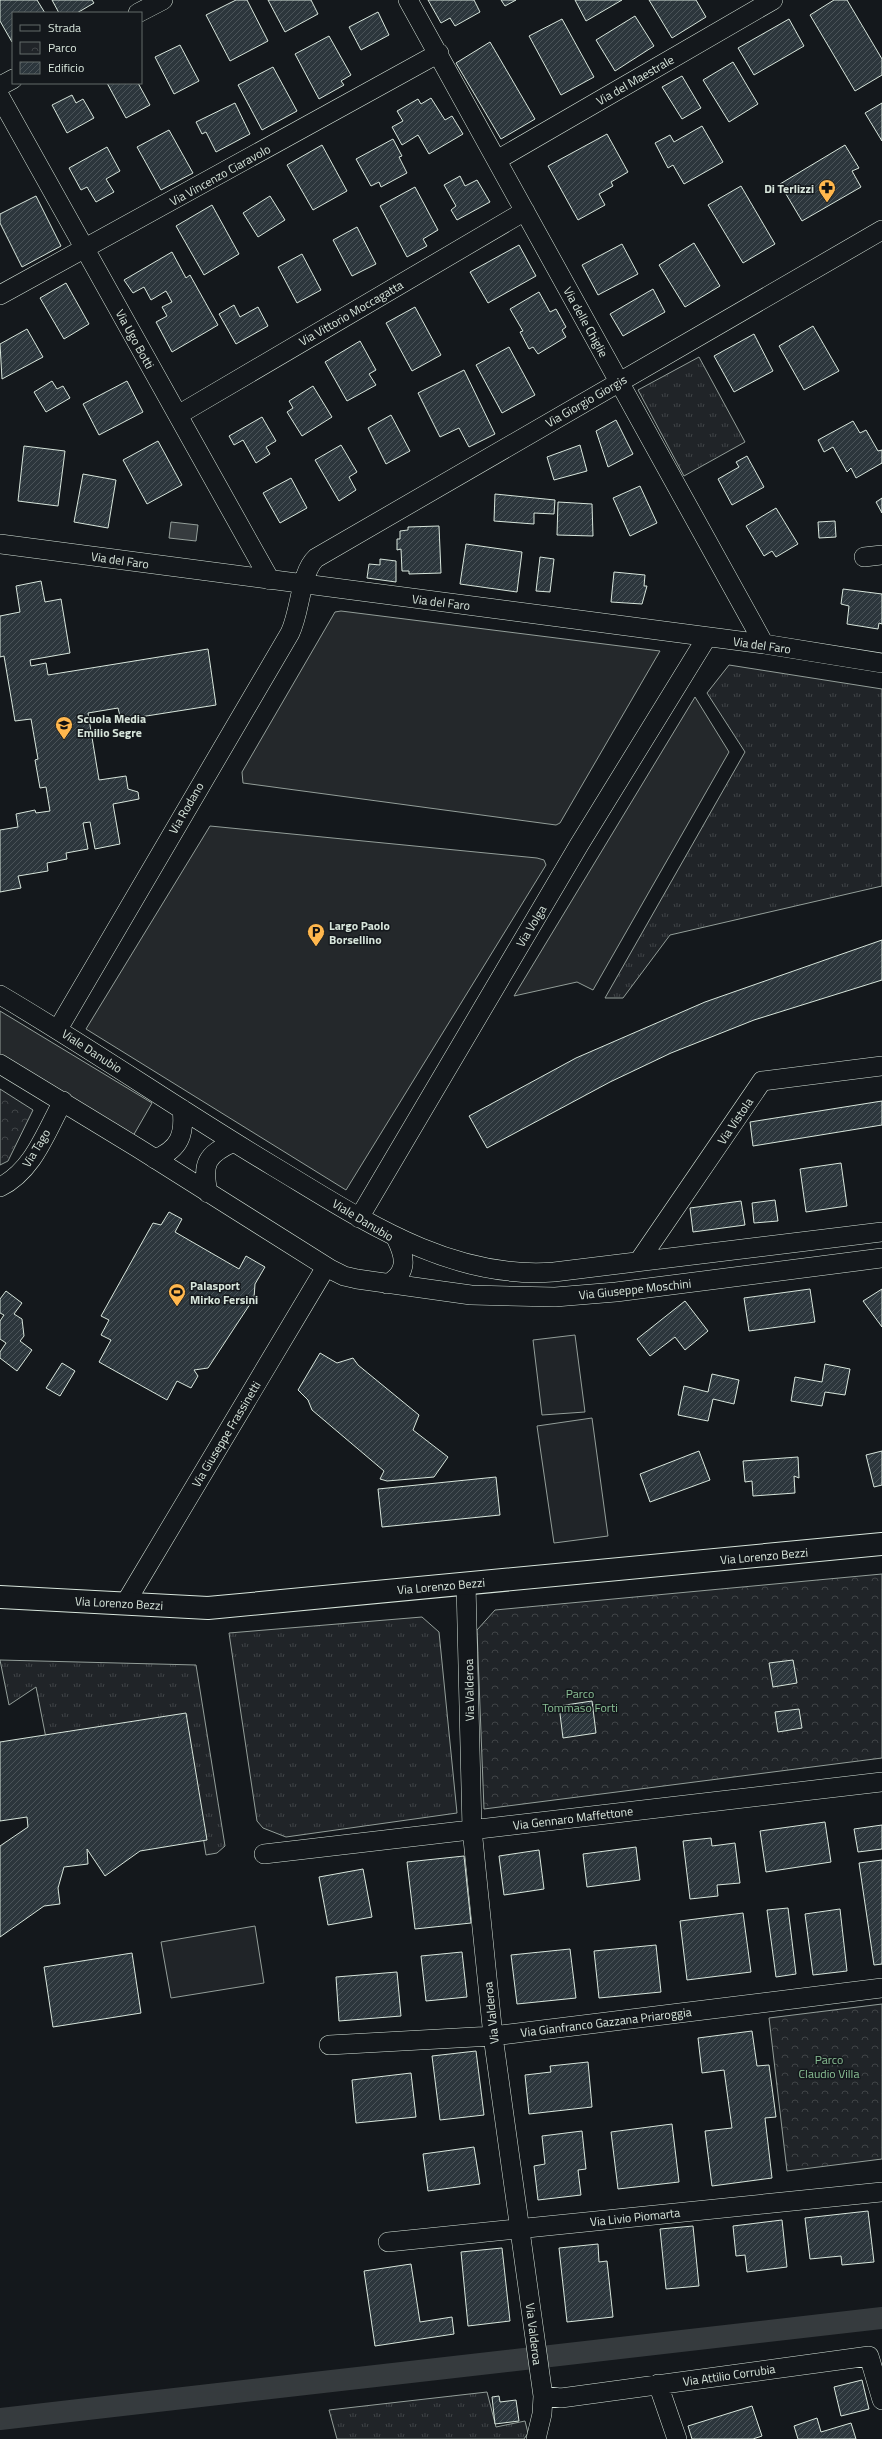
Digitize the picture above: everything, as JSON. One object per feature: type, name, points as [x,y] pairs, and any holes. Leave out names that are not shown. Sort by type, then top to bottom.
[{"type":"street","points":[[140,12],[163,0]]},
{"type":"street","name":"Via delle Chiglie","points":[[408,0],[439,53],[618,382],[764,644]]},
{"type":"street","name":"Via del Maestrale","points":[[497,160],[773,0]]},
{"type":"street","name":"Via Vincenzo Ciaravolo","points":[[0,295],[86,249],[439,53]]},
{"type":"street","points":[[0,86],[12,80]]},
{"type":"street","name":"Via Ugo Botti","points":[[0,97],[270,580]]},
{"type":"street","name":"Via Vittorio Moccagatta","points":[[178,415],[525,211]]},
{"type":"street","name":"Via Giorgio Giorgis","points":[[304,584],[310,564],[324,551],[882,230]]},
{"type":"street","name":"Via del Faro","points":[[0,544],[764,644],[882,663]]},
{"type":"street","name":"Via Rodano","points":[[58,1029],[290,633],[298,615],[304,584]]},
{"type":"street","name":"Via Volga","points":[[359,1218],[575,852],[707,637]]},
{"type":"street","name":"Viale Danubio","points":[[0,995],[58,1029],[234,1142],[359,1218],[396,1238],[404,1258],[404,1267],[398,1277],[387,1284]]},
{"type":"street","points":[[0,1064],[155,1158],[326,1267],[344,1276],[387,1284]]},
{"type":"street","name":"Via Vistola","points":[[639,1261],[762,1082],[882,1066]]},
{"type":"street","name":"Via Tago","points":[[0,1187],[19,1175],[28,1164],[63,1101]]},
{"type":"street","points":[[155,1158],[169,1152],[181,1140],[184,1125],[182,1109]]},
{"type":"street","points":[[208,1193],[205,1174],[208,1160],[216,1151],[234,1142]]},
{"type":"street","points":[[396,1238],[447,1258],[476,1266],[515,1273],[554,1272],[882,1232]]},
{"type":"street","name":"Via Giuseppe Moschini","points":[[387,1284],[482,1296],[555,1296],[624,1291],[882,1258]]},
{"type":"street","name":"Via Giuseppe Frassinetti","points":[[126,1602],[326,1267]]},
{"type":"street","name":"Via Lorenzo Bezzi","points":[[0,1597],[126,1602],[208,1608],[882,1544]]},
{"type":"street","name":"Via Valderoa","points":[[466,1584],[472,1829],[493,2036],[541,2387],[541,2420],[536,2439]]},
{"type":"street","name":"Via Gennaro Maffettone","points":[[264,1854],[882,1782]]},
{"type":"street","name":"Via Gianfranco Gazzana Priaroggia","points":[[329,2045],[493,2036],[882,1988]]},
{"type":"street","name":"Via Livio Piomarta","points":[[388,2242],[882,2192]]},
{"type":"street","name":"Via Attilio Corrubia","points":[[541,2387],[561,2398],[869,2356],[882,2400]]},
{"type":"street","points":[[658,2384],[677,2439]]},
{"type":"green space","points":[[699,357],[745,442],[684,476],[638,390]]},
{"type":"green space","points":[[729,665],[882,689],[882,886],[670,935],[623,998],[605,998],[745,752],[707,693]]},
{"type":"green space","points":[[0,1089],[33,1110],[8,1161],[0,1165]]},
{"type":"green space","points":[[575,1335],[585,1412],[542,1415],[533,1340]]},
{"type":"green space","points":[[592,1418],[608,1536],[554,1543],[537,1426]]},
{"type":"green space","name":"Parco Tommaso Forti","points":[[882,1574],[882,1758],[484,1809],[477,1630],[495,1610]]},
{"type":"green space","points":[[422,1617],[439,1632],[457,1813],[286,1837],[263,1828],[257,1821],[229,1633]]},
{"type":"green space","points":[[0,1660],[196,1665],[225,1846],[217,1853],[206,1855],[184,1719],[46,1738],[36,1687],[9,1705]]},
{"type":"green space","points":[[255,1926],[264,1983],[171,1998],[161,1942]]},
{"type":"green space","name":"Parco Claudio Villa","points":[[882,2004],[882,2159],[787,2171],[769,2018]]},
{"type":"green space","points":[[487,2392],[496,2427],[525,2421],[528,2433],[524,2439],[337,2439],[329,2410]]},
{"type":"shaded area","points":[[171,522],[198,525],[196,541],[169,538]]},
{"type":"shaded area","points":[[341,611],[660,651],[560,823],[556,825],[243,783],[242,772],[335,612]]},
{"type":"shaded area","points":[[695,697],[729,752],[593,990],[577,982],[514,996]]},
{"type":"shaded area","name":"Largo Paolo Borsellino","points":[[210,826],[537,858],[544,860],[546,865],[346,1190],[86,1029]]},
{"type":"shaded area","points":[[0,1011],[152,1103],[133,1136],[0,1057]]},
{"type":"building","points":[[0,0],[37,0],[44,12],[12,12],[12,42],[0,21]]},
{"type":"building","points":[[52,0],[92,0],[94,3],[79,12],[58,12]]},
{"type":"building","points":[[236,0],[247,0],[268,41],[230,61],[206,15]]},
{"type":"building","points":[[268,0],[311,0],[318,14],[285,32]]},
{"type":"building","points":[[428,0],[474,0],[480,12],[455,26],[450,18],[441,23]]},
{"type":"building","points":[[501,0],[516,0],[505,6]]},
{"type":"building","points":[[575,0],[622,0],[586,21]]},
{"type":"building","points":[[649,0],[696,0],[706,17],[672,38]]},
{"type":"building","points":[[834,0],[847,0],[882,59],[882,75],[855,91],[810,15]]},
{"type":"building","points":[[378,12],[389,35],[361,50],[349,27]]},
{"type":"building","points":[[635,16],[654,46],[615,71],[596,40]]},
{"type":"building","points":[[562,19],[594,77],[561,95],[529,36]]},
{"type":"building","points":[[789,19],[804,46],[754,75],[738,48]]},
{"type":"building","points":[[329,36],[351,75],[341,81],[344,85],[319,99],[295,54]]},
{"type":"building","points":[[490,42],[535,119],[501,139],[456,63]]},
{"type":"building","points":[[180,45],[199,81],[174,94],[155,57]]},
{"type":"building","points":[[733,62],[758,104],[729,122],[703,80]]},
{"type":"building","points":[[273,67],[297,111],[262,130],[238,85]]},
{"type":"building","points":[[682,76],[701,108],[682,119],[662,87]]},
{"type":"building","points":[[108,84],[139,84],[150,105],[126,118]]},
{"type":"building","points":[[72,95],[76,103],[83,99],[94,118],[67,133],[52,105]]},
{"type":"building","points":[[431,98],[445,120],[452,116],[463,134],[429,154],[418,135],[402,145],[392,127],[403,121],[397,111],[418,99],[421,104]]},
{"type":"building","points":[[235,103],[250,134],[216,152],[206,132],[202,134],[196,122]]},
{"type":"building","points":[[882,103],[882,141],[865,113]]},
{"type":"building","points":[[702,126],[723,162],[684,184],[673,165],[668,168],[655,143],[670,135],[674,142]]},
{"type":"building","points":[[169,130],[193,173],[161,190],[137,147]]},
{"type":"building","points":[[607,134],[628,172],[611,182],[613,186],[599,194],[605,205],[578,220],[548,166]]},
{"type":"building","points":[[393,139],[402,156],[399,157],[407,173],[381,187],[379,182],[371,186],[356,159]]},
{"type":"building","points":[[322,145],[347,191],[313,210],[287,165]]},
{"type":"building","points":[[845,145],[859,168],[852,171],[861,187],[802,221],[780,184]]},
{"type":"building","points":[[107,147],[120,171],[106,179],[114,192],[96,202],[87,187],[81,190],[69,168]]},
{"type":"building","points":[[460,176],[465,186],[477,180],[490,202],[457,220],[451,210],[456,206],[444,185]]},
{"type":"building","points":[[741,186],[775,244],[743,263],[708,205]]},
{"type":"building","points":[[415,187],[438,230],[423,239],[427,246],[407,257],[380,206]]},
{"type":"building","points":[[36,196],[61,246],[22,267],[0,223],[0,214]]},
{"type":"building","points":[[270,196],[285,220],[258,237],[243,213]]},
{"type":"building","points":[[212,205],[239,254],[204,275],[176,226]]},
{"type":"building","points":[[357,227],[376,264],[352,276],[333,240]]},
{"type":"building","points":[[694,243],[720,286],[685,307],[659,265]]},
{"type":"building","points":[[622,244],[638,274],[598,295],[582,265]]},
{"type":"building","points":[[519,245],[536,276],[488,303],[470,272]]},
{"type":"building","points":[[172,252],[186,278],[190,275],[218,325],[172,352],[156,322],[167,316],[162,307],[172,302],[166,291],[151,300],[144,287],[133,293],[124,280]]},
{"type":"building","points":[[302,254],[321,290],[297,303],[278,267]]},
{"type":"building","points":[[66,283],[89,324],[64,339],[40,298]]},
{"type":"building","points":[[653,289],[665,312],[623,336],[610,314]]},
{"type":"building","points":[[539,292],[550,312],[556,309],[566,327],[562,330],[566,337],[538,354],[533,347],[529,349],[520,332],[523,331],[510,309]]},
{"type":"building","points":[[234,305],[240,317],[258,307],[268,326],[236,344],[219,314]]},
{"type":"building","points":[[415,307],[441,355],[412,371],[386,323]]},
{"type":"building","points":[[813,326],[839,371],[804,390],[779,346]]},
{"type":"building","points":[[27,329],[43,357],[2,379],[0,344]]},
{"type":"building","points":[[754,334],[773,371],[734,392],[714,356]]},
{"type":"building","points":[[360,341],[376,370],[369,374],[376,385],[347,401],[325,362]]},
{"type":"building","points":[[509,347],[535,395],[502,413],[476,365]]},
{"type":"building","points":[[464,370],[495,434],[469,447],[459,428],[440,437],[418,393]]},
{"type":"building","points":[[52,381],[57,389],[63,386],[70,398],[46,412],[34,392]]},
{"type":"building","points":[[127,381],[143,412],[99,435],[83,404]]},
{"type":"building","points":[[313,386],[332,417],[302,436],[287,412],[293,408],[289,401]]},
{"type":"building","points":[[391,415],[410,451],[386,464],[368,428]]},
{"type":"building","points":[[262,417],[276,441],[266,447],[270,454],[256,463],[243,440],[234,445],[229,436]]},
{"type":"building","points":[[616,420],[633,454],[608,467],[596,431]]},
{"type":"building","points":[[853,421],[860,433],[866,430],[878,451],[882,450],[882,463],[856,478],[851,468],[847,472],[833,447],[824,452],[818,440]]},
{"type":"building","points":[[158,441],[182,485],[147,504],[123,460]]},
{"type":"building","points":[[341,445],[357,472],[349,477],[356,490],[339,501],[315,460]]},
{"type":"building","points":[[580,445],[587,471],[554,480],[547,457]]},
{"type":"building","points":[[24,446],[65,451],[58,506],[18,501]]},
{"type":"building","points":[[747,456],[764,487],[732,505],[718,479],[739,467],[736,462]]},
{"type":"building","points":[[83,474],[116,480],[108,528],[74,522]]},
{"type":"building","points":[[291,478],[307,508],[280,523],[263,493]]},
{"type":"building","points":[[640,486],[657,523],[630,536],[613,498]]},
{"type":"building","points":[[495,494],[555,500],[554,514],[534,513],[534,524],[494,521]]},
{"type":"building","points":[[882,498],[882,513],[876,502]]},
{"type":"building","points":[[558,502],[592,504],[593,536],[557,535]]},
{"type":"building","points":[[776,508],[798,544],[776,557],[772,551],[764,556],[746,526]]},
{"type":"building","points":[[835,521],[836,537],[819,538],[818,522]]},
{"type":"building","points":[[439,526],[441,573],[409,574],[409,571],[402,571],[401,549],[397,550],[397,539],[400,539],[400,531],[408,530],[408,527]]},
{"type":"building","points":[[466,544],[522,552],[517,592],[460,584]]},
{"type":"building","points":[[540,557],[554,559],[550,592],[536,591]]},
{"type":"building","points":[[380,559],[396,561],[396,582],[367,578],[369,564],[380,565]]},
{"type":"building","points":[[614,572],[645,575],[644,586],[647,586],[642,604],[611,602]]},
{"type":"building","name":"Scuola Media Emilio Segre","points":[[41,581],[45,602],[61,599],[70,653],[30,660],[31,666],[46,663],[48,675],[208,649],[216,705],[121,720],[118,708],[88,713],[99,780],[126,776],[128,789],[138,792],[139,799],[113,804],[120,844],[95,849],[90,822],[83,823],[88,849],[66,853],[67,859],[47,863],[48,871],[18,876],[21,888],[0,892],[0,830],[18,827],[16,814],[35,810],[36,813],[50,811],[46,787],[40,788],[35,760],[38,759],[31,719],[15,721],[4,656],[0,657],[0,616],[20,612],[16,586]]},
{"type":"building","points":[[843,589],[882,594],[882,624],[879,623],[878,629],[847,624],[849,606],[841,604]]},
{"type":"building","points":[[882,940],[882,980],[754,1020],[671,1053],[610,1082],[487,1148],[469,1116],[576,1058],[705,1002]]},
{"type":"building","points":[[882,1101],[882,1125],[753,1146],[750,1122]]},
{"type":"building","points":[[841,1163],[847,1206],[806,1212],[800,1169]]},
{"type":"building","points":[[775,1200],[778,1221],[754,1223],[752,1203]]},
{"type":"building","points":[[741,1201],[745,1225],[693,1232],[690,1208]]},
{"type":"building","name":"Palasport Mirko Fersini","points":[[169,1212],[182,1219],[175,1232],[239,1269],[246,1256],[265,1267],[255,1284],[254,1298],[208,1368],[194,1370],[198,1376],[191,1388],[177,1381],[167,1400],[99,1362],[111,1340],[101,1335],[109,1320],[101,1316],[153,1223],[161,1225]]},
{"type":"building","points":[[810,1289],[815,1322],[749,1331],[744,1298]]},
{"type":"building","points":[[882,1289],[882,1327],[863,1301]]},
{"type":"building","points":[[6,1291],[22,1303],[14,1314],[22,1319],[24,1336],[20,1341],[32,1350],[17,1371],[0,1358],[0,1352],[6,1343],[0,1339],[0,1321],[4,1315],[0,1313],[0,1299]]},
{"type":"building","points":[[685,1301],[708,1331],[685,1350],[675,1337],[650,1356],[637,1339]]},
{"type":"building","points":[[320,1353],[337,1363],[353,1358],[358,1365],[419,1415],[413,1430],[448,1457],[434,1477],[387,1481],[380,1479],[384,1471],[312,1410],[308,1400],[298,1390]]},
{"type":"building","points":[[62,1363],[75,1371],[60,1396],[46,1388]]},
{"type":"building","points":[[825,1364],[850,1369],[845,1395],[825,1392],[822,1406],[791,1401],[795,1377],[822,1382]]},
{"type":"building","points":[[712,1374],[739,1380],[734,1404],[713,1399],[708,1421],[678,1415],[684,1386],[708,1392]]},
{"type":"building","points":[[699,1451],[710,1480],[650,1502],[640,1474]]},
{"type":"building","points":[[882,1451],[882,1485],[874,1487],[866,1455]]},
{"type":"building","points":[[798,1457],[799,1478],[794,1476],[795,1493],[753,1496],[752,1481],[745,1482],[743,1461]]},
{"type":"building","points":[[496,1477],[500,1515],[382,1527],[378,1489]]},
{"type":"building","points":[[793,1660],[797,1683],[773,1687],[769,1663]]},
{"type":"building","points":[[592,1701],[596,1733],[563,1738],[559,1706]]},
{"type":"building","points":[[799,1709],[802,1728],[778,1732],[775,1712]]},
{"type":"building","points":[[186,1713],[207,1840],[140,1851],[105,1876],[87,1849],[88,1864],[64,1867],[58,1888],[60,1904],[44,1906],[0,1937],[0,1846],[28,1827],[27,1817],[0,1821],[0,1742]]},
{"type":"building","points":[[825,1822],[831,1862],[766,1872],[760,1831]]},
{"type":"building","points":[[882,1825],[882,1849],[858,1852],[854,1829]]},
{"type":"building","points":[[711,1838],[712,1846],[735,1843],[740,1883],[717,1885],[718,1896],[690,1899],[683,1841]]},
{"type":"building","points":[[636,1847],[640,1880],[587,1887],[583,1854]]},
{"type":"building","points":[[539,1850],[544,1889],[504,1895],[499,1856]]},
{"type":"building","points":[[464,1856],[471,1923],[415,1929],[407,1862]]},
{"type":"building","points":[[882,1860],[882,1964],[874,1965],[859,1863]]},
{"type":"building","points":[[363,1869],[372,1917],[328,1925],[319,1877]]},
{"type":"building","points":[[788,1908],[796,1974],[776,1977],[767,1910]]},
{"type":"building","points":[[840,1909],[847,1971],[813,1975],[805,1914]]},
{"type":"building","points":[[743,1913],[751,1972],[687,1980],[680,1921]]},
{"type":"building","points":[[656,1945],[661,1992],[599,1998],[594,1951]]},
{"type":"building","points":[[570,1949],[576,1998],[517,2004],[511,1955]]},
{"type":"building","points":[[462,1952],[467,1997],[426,2001],[421,1956]]},
{"type":"building","points":[[132,1953],[141,2013],[53,2027],[44,1967]]},
{"type":"building","points":[[397,1972],[401,2016],[339,2021],[336,1977]]},
{"type":"building","points":[[752,2031],[757,2066],[769,2065],[776,2117],[765,2118],[772,2178],[712,2186],[705,2131],[732,2128],[724,2070],[702,2073],[698,2038]]},
{"type":"building","points":[[476,2051],[484,2115],[440,2120],[432,2056]]},
{"type":"building","points":[[588,2062],[592,2107],[529,2114],[525,2075],[551,2072],[550,2066]]},
{"type":"building","points":[[411,2073],[416,2117],[356,2123],[352,2080]]},
{"type":"building","points":[[672,2124],[679,2182],[618,2189],[611,2132]]},
{"type":"building","points":[[582,2131],[586,2169],[578,2170],[581,2195],[538,2200],[534,2166],[545,2164],[542,2136]]},
{"type":"building","points":[[474,2147],[480,2184],[428,2191],[423,2154]]},
{"type":"building","points":[[868,2211],[874,2262],[842,2265],[841,2256],[810,2259],[805,2218]]},
{"type":"building","points":[[782,2220],[787,2267],[747,2272],[745,2255],[736,2256],[733,2226]]},
{"type":"building","points":[[693,2226],[699,2286],[666,2289],[660,2229]]},
{"type":"building","points":[[598,2244],[599,2262],[607,2261],[613,2317],[567,2322],[559,2248]]},
{"type":"building","points":[[502,2248],[510,2321],[468,2326],[461,2252]]},
{"type":"building","points":[[411,2264],[420,2322],[452,2317],[454,2334],[375,2346],[364,2271]]},
{"type":"building","points":[[862,2380],[869,2409],[841,2416],[834,2387]]},
{"type":"building","points":[[499,2396],[500,2402],[516,2400],[519,2421],[495,2424],[492,2397]]},
{"type":"building","points":[[752,2406],[762,2436],[753,2439],[692,2439],[688,2426]]},
{"type":"building","points":[[817,2418],[821,2432],[851,2423],[856,2439],[798,2439],[794,2426]]},
{"type":"waterway","points":[[0,2419],[882,2318]]},
{"type":"place","name":"Di Terlizzi","points":[[827,203]]},
{"type":"place","name":"Scuola Media Emilio Segre","points":[[64,740]]},
{"type":"place","name":"Largo Paolo Borsellino","points":[[316,947]]},
{"type":"place","name":"Palasport Mirko Fersini","points":[[177,1307]]}]
